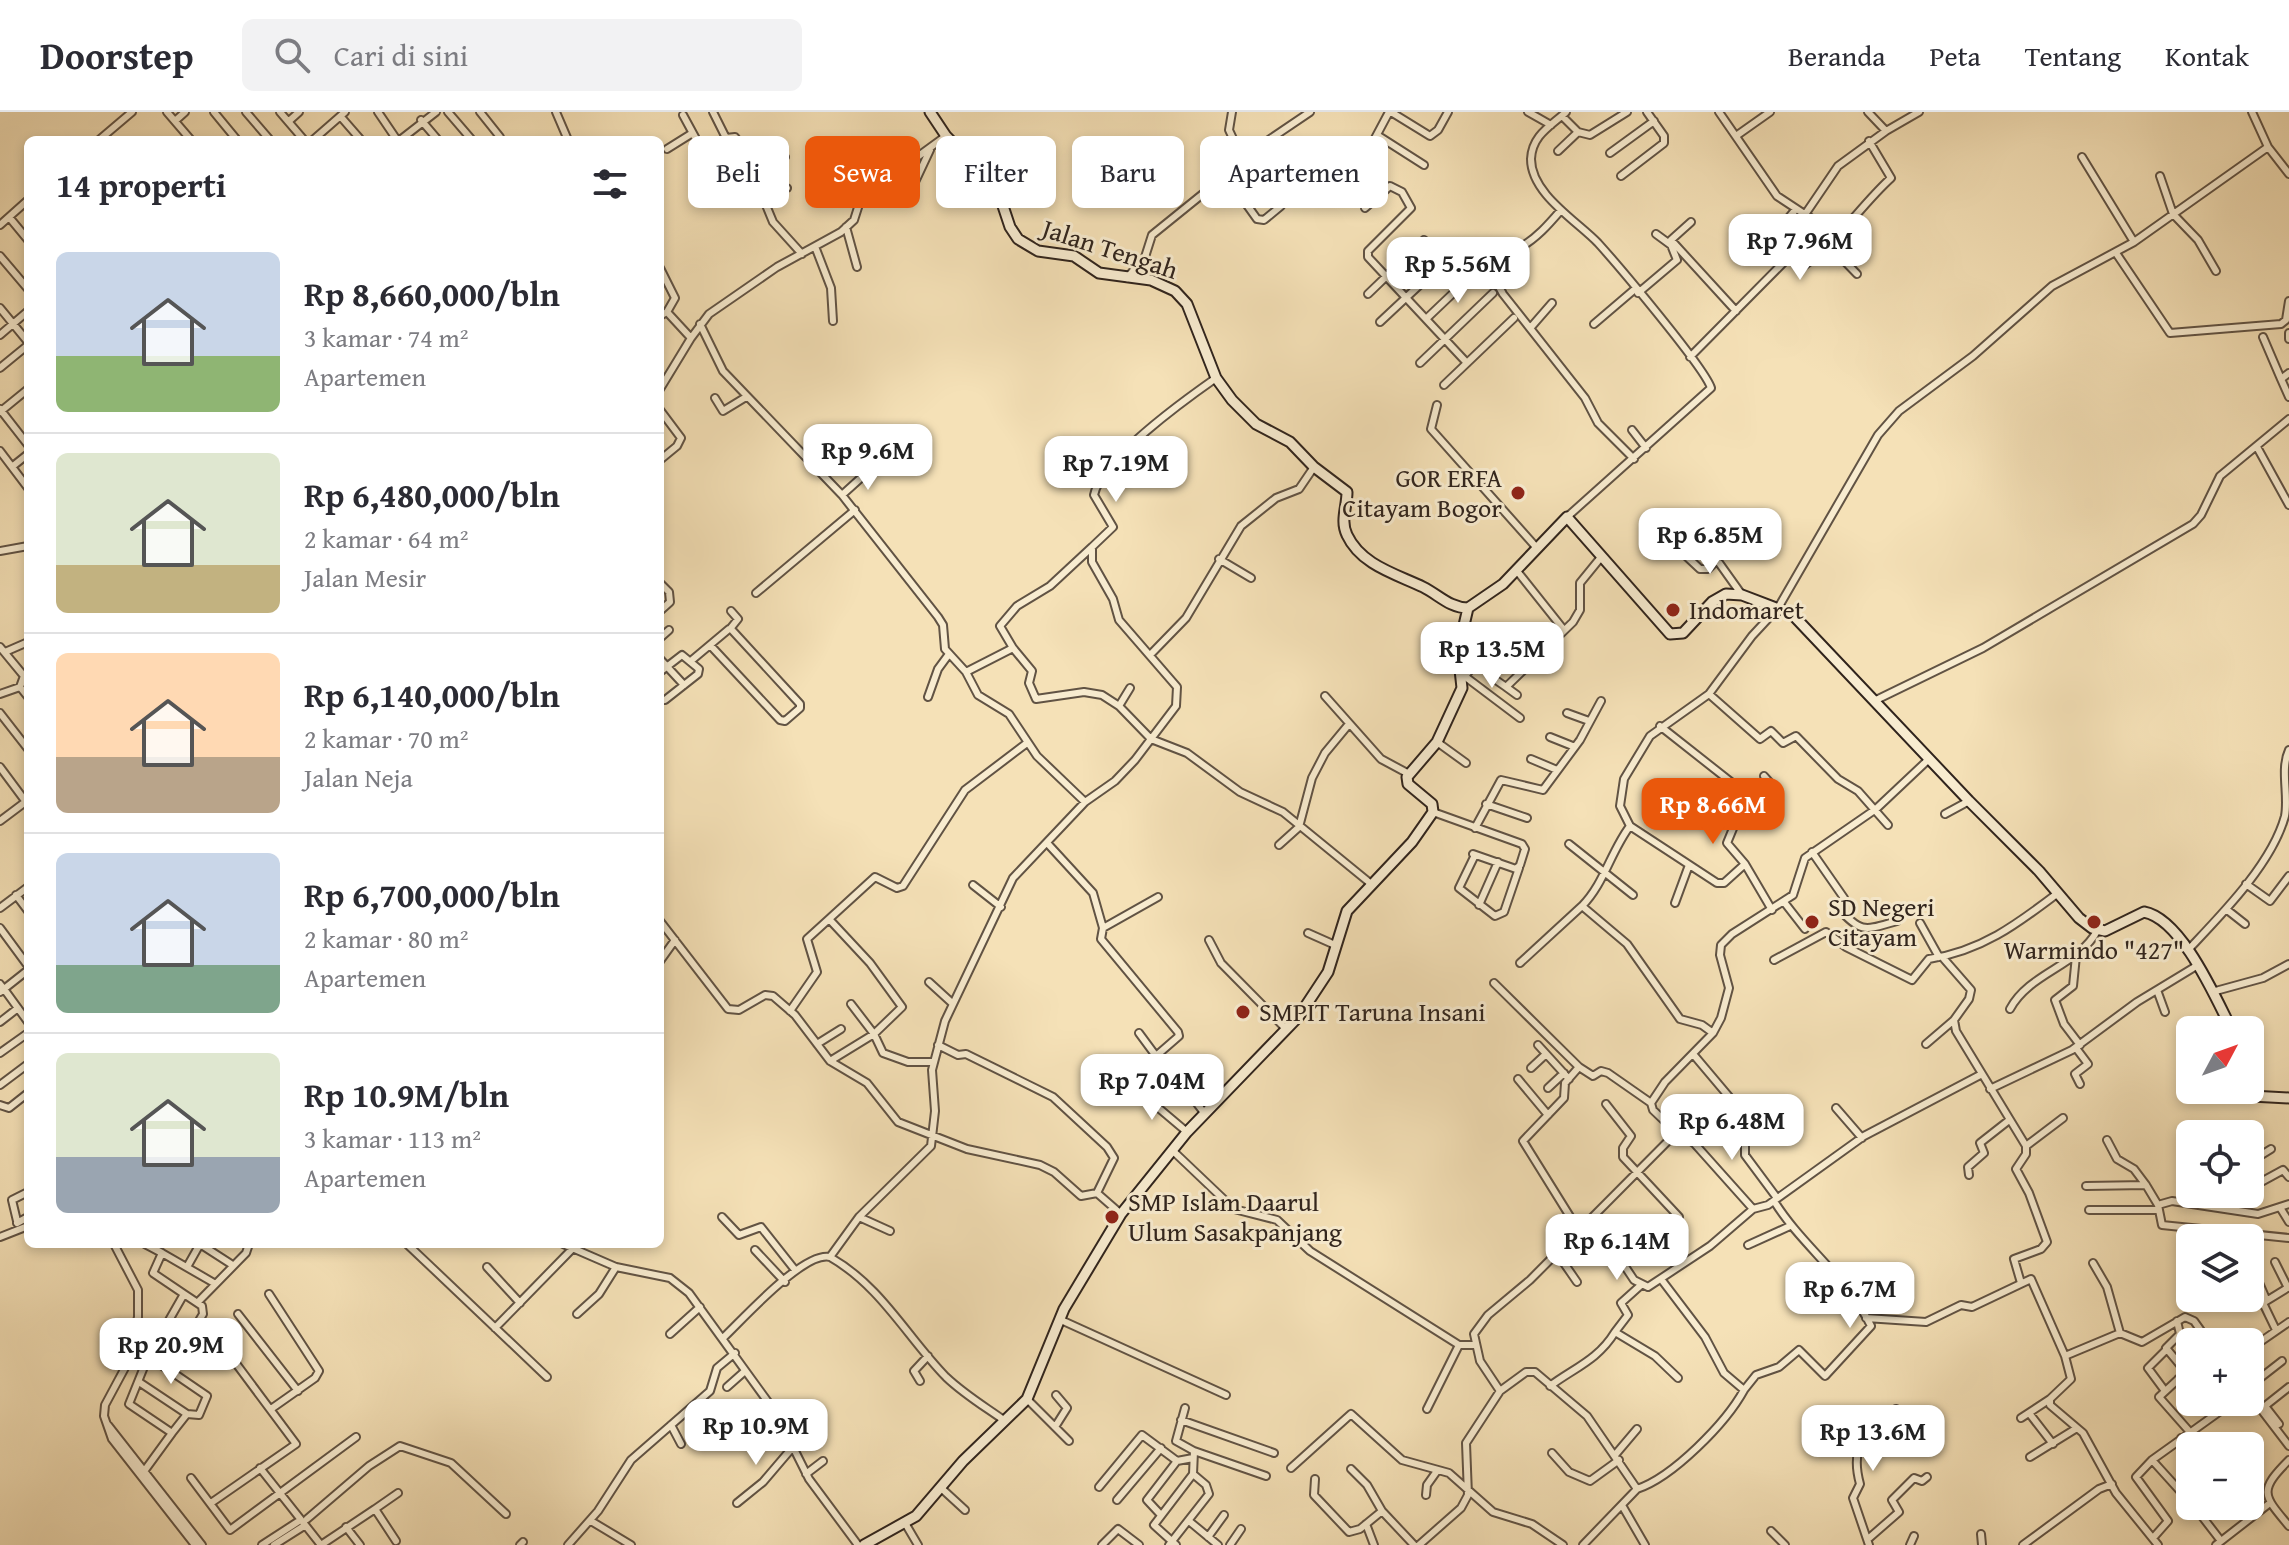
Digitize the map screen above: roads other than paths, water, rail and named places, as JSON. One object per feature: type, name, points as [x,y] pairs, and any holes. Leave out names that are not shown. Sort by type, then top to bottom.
[{"type":"main road","name":"Jalan Tengah","points":[[930,112],[946,136]]},
{"type":"main road","name":"Jalan Tengah","points":[[1004,208],[1010,227],[1022,242],[1038,251],[1074,256],[1099,273],[1151,280],[1180,296],[1194,319],[1216,378],[1248,417],[1290,442],[1314,467],[1347,492],[1344,525],[1348,538],[1389,574],[1427,589],[1448,604],[1468,608]]},
{"type":"main road","points":[[861,1545],[916,1516],[940,1487],[1027,1399],[1061,1320],[1121,1214],[1187,1132],[1287,1030],[1324,979],[1344,916],[1370,883],[1412,842],[1433,812],[1432,804],[1408,784],[1409,774],[1437,742],[1462,688],[1464,675],[1458,651],[1468,608],[1493,593],[1517,571],[1567,517],[1670,634],[1683,633],[1721,596],[1742,595],[1778,608],[1803,623],[2079,918],[2097,931],[2108,930],[2136,914],[2148,912],[2161,920],[2198,965],[2225,1016]]},
{"type":"main road","points":[[2264,1097],[2289,1098]]},
{"type":"street","points":[[104,136],[132,112]]},
{"type":"street","points":[[167,112],[185,136]]},
{"type":"street","points":[[175,121],[185,112]]},
{"type":"street","points":[[214,112],[234,136]]},
{"type":"street","points":[[246,112],[267,136]]},
{"type":"street","points":[[280,112],[301,136]]},
{"type":"street","points":[[289,121],[299,112]]},
{"type":"street","points":[[378,112],[397,136]]},
{"type":"street","points":[[402,136],[436,112]]},
{"type":"street","points":[[448,112],[469,136]]},
{"type":"street","points":[[480,112],[498,136]]},
{"type":"street","points":[[556,112],[566,136]]},
{"type":"street","points":[[713,112],[725,136]]},
{"type":"street","points":[[1232,112],[1229,130],[1232,136]]},
{"type":"street","points":[[1275,136],[1310,112]]},
{"type":"street","points":[[1424,165],[1375,138],[1390,112],[1430,136],[1438,130],[1448,112]]},
{"type":"street","points":[[1528,112],[1551,125]]},
{"type":"street","points":[[1558,151],[1578,132],[1598,133],[1627,112]]},
{"type":"street","points":[[1621,176],[1664,143],[1647,112]]},
{"type":"street","points":[[1719,112],[1777,196],[1806,213],[1820,227],[1832,230]]},
{"type":"street","points":[[1736,136],[1770,112]]},
{"type":"street","points":[[1868,112],[1886,131]]},
{"type":"street","points":[[1806,213],[1838,166],[1869,141],[1919,112]]},
{"type":"street","points":[[2252,112],[2268,147],[2289,174]]},
{"type":"street","points":[[318,136],[343,114],[358,136]]},
{"type":"street","points":[[1567,517],[1711,388],[1601,246],[1561,210],[1536,177],[1531,163],[1538,137],[1564,114],[1578,132]]},
{"type":"street","points":[[667,149],[691,134],[683,115]]},
{"type":"street","points":[[421,120],[435,136]]},
{"type":"street","points":[[1610,153],[1654,121]]},
{"type":"street","points":[[322,132],[326,136]]},
{"type":"street","points":[[1789,257],[1802,267],[1829,245],[1832,230],[1891,178],[1869,141]]},
{"type":"street","points":[[664,382],[700,324],[777,267],[816,249],[846,227],[854,220],[861,198],[936,145]]},
{"type":"street","points":[[1745,864],[1721,884],[1630,826],[1620,806],[1622,785],[1646,740],[1660,726],[1709,694],[1752,636],[1778,608],[1878,435],[1894,415],[1973,356],[2060,280],[2134,242],[2268,147]]},
{"type":"street","points":[[920,171],[930,150]]},
{"type":"street","points":[[2082,157],[2134,242]]},
{"type":"street","points":[[2160,176],[2173,214],[2198,240],[2216,271]]},
{"type":"street","points":[[1388,188],[1397,188],[1412,205],[1367,252],[1385,276],[1467,363]]},
{"type":"street","points":[[1127,278],[1145,257],[1152,235],[1200,198]]},
{"type":"street","points":[[0,225],[24,204]]},
{"type":"street","points":[[768,208],[777,229],[802,254]]},
{"type":"street","points":[[1249,208],[1257,219],[1264,220],[1279,208]]},
{"type":"street","points":[[1755,258],[1796,209]]},
{"type":"street","points":[[1426,319],[1501,250],[1517,250],[1561,210]]},
{"type":"street","points":[[9,217],[24,235]]},
{"type":"street","points":[[1691,222],[1673,236],[1674,245],[1736,311]]},
{"type":"street","points":[[846,227],[857,267]]},
{"type":"street","points":[[1690,357],[1820,227]]},
{"type":"street","points":[[1594,324],[1677,260],[1671,245],[1656,234]]},
{"type":"street","points":[[1368,294],[1424,240]]},
{"type":"street","points":[[1829,245],[1857,274]]},
{"type":"street","points":[[816,249],[831,288],[833,321]]},
{"type":"street","points":[[2116,253],[2170,333],[2281,324],[2286,320],[2289,301]]},
{"type":"street","points":[[0,256],[24,284]]},
{"type":"street","points":[[1380,322],[1443,263]]},
{"type":"street","points":[[1486,263],[1503,294],[1532,326],[1585,398],[1598,423],[1634,459]]},
{"type":"street","points":[[664,276],[675,298],[664,314]]},
{"type":"street","points":[[1420,363],[1493,293]]},
{"type":"street","points":[[1532,326],[1552,303]]},
{"type":"street","points":[[0,308],[24,339]]},
{"type":"street","points":[[667,312],[691,338]]},
{"type":"street","points":[[0,335],[24,314]]},
{"type":"street","points":[[1444,385],[1514,318]]},
{"type":"street","points":[[700,324],[720,366],[746,397],[842,495],[942,621],[943,644],[966,672],[978,695],[1009,714],[1027,743],[1085,802]]},
{"type":"street","points":[[2263,337],[2289,397]]},
{"type":"street","points":[[0,368],[24,347]]},
{"type":"street","points":[[2281,379],[2289,373]]},
{"type":"street","points":[[1216,378],[1187,395],[1105,471],[1094,495],[1113,527],[1056,582],[1017,606],[1000,626],[1032,671],[1029,683],[1036,699],[1091,692],[1119,706],[1151,739],[1187,753],[1234,788],[1275,807],[1370,883]]},
{"type":"street","points":[[24,392],[1,411],[24,440]]},
{"type":"street","points":[[21,395],[24,399]]},
{"type":"street","points":[[715,398],[721,409],[727,411],[746,397]]},
{"type":"street","points":[[1437,405],[1431,429],[1536,547]]},
{"type":"street","points":[[664,415],[681,438],[677,446],[664,457]]},
{"type":"street","points":[[1874,701],[1962,660],[2193,524],[2220,476],[2288,422]]},
{"type":"street","points":[[1632,430],[1646,448]]},
{"type":"street","points":[[2257,447],[2289,505]]},
{"type":"street","points":[[0,451],[24,482]]},
{"type":"street","points":[[13,466],[24,457]]},
{"type":"street","points":[[842,495],[873,467]]},
{"type":"street","points":[[1151,654],[1186,618],[1241,526],[1276,498],[1299,489],[1314,467]]},
{"type":"street","points":[[756,593],[855,510]]},
{"type":"street","points":[[1668,539],[1700,569],[1708,569],[1723,554],[1712,538]]},
{"type":"street","points":[[0,551],[24,547]]},
{"type":"street","points":[[830,1257],[859,1217],[931,1146],[935,1111],[933,1062],[938,1045],[952,1003],[1017,872],[1048,844],[1085,802],[1115,781],[1176,706],[1180,692],[1160,671],[1151,654],[1119,620],[1113,599],[1092,562],[1092,547]]},
{"type":"street","points":[[1506,687],[1580,610],[1582,579],[1602,556]]},
{"type":"street","points":[[1219,559],[1251,578]]},
{"type":"street","points":[[1717,560],[1742,595]]},
{"type":"street","points":[[1517,571],[1564,630]]},
{"type":"street","points":[[664,587],[669,592],[670,602],[664,607]]},
{"type":"street","points":[[692,660],[738,619],[731,611]]},
{"type":"street","points":[[710,645],[785,721],[800,708],[800,704],[730,629]]},
{"type":"street","points":[[664,634],[669,630]]},
{"type":"street","points":[[20,687],[24,676],[2,649],[24,643]]},
{"type":"street","points":[[966,672],[1013,648]]},
{"type":"street","points":[[928,697],[938,669],[949,654]]},
{"type":"street","points":[[665,700],[699,672],[692,660],[682,655],[666,666]]},
{"type":"street","points":[[1517,695],[1493,678],[1494,668],[1479,659],[1464,675],[1520,718]]},
{"type":"street","points":[[664,664],[684,685]]},
{"type":"street","points":[[0,694],[20,687]]},
{"type":"street","points":[[20,687],[24,692]]},
{"type":"street","points":[[1119,706],[1130,688]]},
{"type":"street","points":[[1709,694],[1760,739],[1771,731],[1783,743],[1796,736],[1838,779],[1858,791],[1888,825]]},
{"type":"street","points":[[1325,696],[1381,759],[1409,774]]},
{"type":"street","points":[[1475,828],[1501,780],[1541,792],[1575,747],[1601,701]]},
{"type":"street","points":[[0,713],[24,744]]},
{"type":"street","points":[[1567,713],[1589,721]]},
{"type":"street","points":[[1279,845],[1299,827],[1312,778],[1325,753],[1349,724]]},
{"type":"street","points":[[1660,726],[1764,808],[1779,793],[1764,776]]},
{"type":"street","points":[[1550,737],[1575,747]]},
{"type":"street","points":[[1437,742],[1466,763]]},
{"type":"street","points":[[790,1011],[817,972],[806,941],[875,877],[897,888],[903,886],[965,790],[1027,743]]},
{"type":"street","points":[[2188,950],[2246,884],[2287,819],[2289,787],[2286,761],[2289,750]]},
{"type":"street","points":[[1531,759],[1557,770]]},
{"type":"street","points":[[1651,1103],[1665,1082],[1713,1033],[1729,988],[1720,955],[1721,945],[1740,928],[1784,902],[1796,891],[1798,870],[1812,852],[1876,809],[1929,759]]},
{"type":"street","points":[[0,767],[24,797]]},
{"type":"street","points":[[1945,814],[1969,801]]},
{"type":"street","points":[[0,821],[24,803]]},
{"type":"street","points":[[1486,804],[1527,818]]},
{"type":"street","points":[[1732,810],[1734,826],[1727,843],[1745,864],[1772,910]]},
{"type":"street","points":[[1433,812],[1524,846],[1519,868],[1501,915],[1495,916],[1459,885],[1474,854],[1519,868]]},
{"type":"street","points":[[1520,963],[1582,906],[1630,826]]},
{"type":"street","points":[[1048,844],[1093,893],[1104,944],[1179,1033],[1156,1056]]},
{"type":"street","points":[[1569,844],[1633,895]]},
{"type":"street","points":[[1812,852],[1844,898],[1839,909],[1857,927],[1866,929],[1897,921]]},
{"type":"street","points":[[1479,905],[1498,862]]},
{"type":"street","points":[[1675,903],[1689,865]]},
{"type":"street","points":[[2246,884],[2270,901],[2288,879]]},
{"type":"street","points":[[973,885],[1001,907]]},
{"type":"street","points":[[0,908],[24,890]]},
{"type":"street","points":[[1774,960],[1826,932],[1909,981],[1923,963],[1996,938],[2058,893]]},
{"type":"street","points":[[16,895],[24,906]]},
{"type":"street","points":[[1103,928],[1158,897]]},
{"type":"street","points":[[1784,902],[1805,929]]},
{"type":"street","points":[[1582,906],[1627,944],[1680,1019],[1702,1025],[1713,1033]]},
{"type":"street","points":[[2226,909],[2245,924]]},
{"type":"street","points":[[829,919],[901,1003],[900,1009],[874,1034],[830,1061]]},
{"type":"street","points":[[1920,923],[1941,958],[1971,990],[1969,999],[1954,1020],[1926,1044]]},
{"type":"street","points":[[664,926],[731,1010],[770,994],[790,1011],[830,1061],[863,1079],[893,1118],[931,1138],[977,1152],[1040,1165],[1054,1172],[1081,1196],[1097,1193]]},
{"type":"street","points":[[0,928],[24,962]]},
{"type":"street","points":[[2010,1009],[2018,997],[2076,956],[2097,931]]},
{"type":"street","points":[[1308,933],[1335,945]]},
{"type":"street","points":[[664,955],[675,940]]},
{"type":"street","points":[[1209,940],[1221,963],[1287,1030]]},
{"type":"street","points":[[2076,956],[2073,986],[2055,1000],[2064,1024],[2088,1064],[2075,1074],[2080,1084]]},
{"type":"street","points":[[2212,992],[2251,983],[2278,973],[2289,964]]},
{"type":"street","points":[[1990,1089],[2078,1046],[2198,965]]},
{"type":"street","points":[[24,971],[1,988],[24,1016]]},
{"type":"street","points":[[929,982],[952,1003]]},
{"type":"street","points":[[1494,983],[1579,1067],[1593,1076],[1601,1071],[1608,1073],[1651,1103],[1653,1110],[1675,1131],[1694,1143],[1753,1209]]},
{"type":"street","points":[[2157,990],[2165,1012]]},
{"type":"street","points":[[851,1004],[874,1034],[883,1053],[908,1062],[933,1062]]},
{"type":"street","points":[[0,1022],[18,1008]]},
{"type":"street","points":[[1954,1020],[1956,1031],[2026,1146],[2026,1154],[2016,1169],[2029,1193],[2047,1242],[2041,1249],[2014,1259],[2021,1283]]},
{"type":"street","points":[[817,1044],[841,1029]]},
{"type":"street","points":[[1139,1033],[1156,1056],[1159,1068],[1183,1085],[1205,1114]]},
{"type":"street","points":[[0,1053],[24,1036]]},
{"type":"street","points":[[938,1045],[958,1055],[966,1054],[1039,1088],[1094,1134],[1114,1158],[1097,1193]]},
{"type":"street","points":[[1538,1045],[1566,1076],[1564,1098],[1523,1141],[1579,1231]]},
{"type":"street","points":[[1531,1068],[1546,1054]]},
{"type":"street","points":[[1583,1545],[1623,1507],[1637,1489],[1659,1480],[1702,1442],[1756,1375],[1775,1369],[1799,1350],[1825,1376],[1869,1331],[1866,1318],[1826,1260],[1806,1246],[1790,1226],[1745,1155],[1745,1131],[1736,1105],[1693,1054]]},
{"type":"street","points":[[0,1085],[24,1067]]},
{"type":"street","points":[[1548,1088],[1579,1067]]},
{"type":"street","points":[[1594,1217],[1621,1245],[1618,1256],[1634,1280],[1651,1286],[1710,1246],[1753,1209],[1776,1200],[1862,1138],[1982,1074]]},
{"type":"street","points":[[1518,1079],[1548,1115]]},
{"type":"street","points":[[1136,1089],[1187,1132]]},
{"type":"street","points":[[0,1105],[9,1108],[24,1099]]},
{"type":"street","points":[[1606,1104],[1631,1136],[1622,1154],[1679,1217]]},
{"type":"street","points":[[1836,1108],[1862,1138]]},
{"type":"street","points":[[2026,1146],[2063,1118]]},
{"type":"street","points":[[1969,1175],[1968,1167],[1984,1153],[1980,1143],[2008,1121]]},
{"type":"street","points":[[1500,1391],[1482,1366],[1474,1345],[1474,1334],[1488,1315],[1594,1217],[1675,1131]]},
{"type":"street","points":[[2107,1140],[2117,1159],[2134,1169],[2146,1185],[2158,1207],[2162,1225],[2289,1238]]},
{"type":"street","points":[[2264,1153],[2271,1149]]},
{"type":"street","points":[[1172,1150],[1234,1209],[1277,1220],[1310,1251],[1459,1345],[1474,1345]]},
{"type":"street","points":[[2264,1180],[2283,1170],[2289,1177]]},
{"type":"street","points":[[2086,1186],[2146,1185]]},
{"type":"street","points":[[1097,1193],[1121,1214]]},
{"type":"street","points":[[15,1231],[17,1221],[12,1200],[24,1194]]},
{"type":"street","points":[[2089,1210],[2158,1207],[2172,1201],[2258,1214],[2289,1204]]},
{"type":"street","points":[[2281,1209],[2289,1222]]},
{"type":"street","points":[[722,1217],[739,1235],[761,1227],[795,1270]]},
{"type":"street","points":[[859,1217],[890,1231]]},
{"type":"street","points":[[17,1221],[24,1218]]},
{"type":"street","points":[[1748,1245],[1790,1226]]},
{"type":"street","points":[[0,1237],[24,1228]]},
{"type":"street","points":[[116,1248],[133,1278],[139,1304],[130,1356],[105,1405],[108,1425],[112,1439],[195,1545]]},
{"type":"street","points":[[153,1248],[214,1283]]},
{"type":"street","points":[[187,1267],[198,1248]]},
{"type":"street","points":[[206,1248],[231,1264]]},
{"type":"street","points":[[198,1302],[231,1264],[244,1255],[247,1248]]},
{"type":"street","points":[[411,1248],[547,1377]]},
{"type":"street","points":[[495,1328],[574,1248]]},
{"type":"street","points":[[577,1248],[616,1267],[670,1278],[700,1307],[776,1413],[806,1474],[861,1545]]},
{"type":"street","points":[[755,1250],[785,1282]]},
{"type":"street","points":[[162,1253],[152,1269],[153,1273],[198,1302],[203,1314],[169,1370]]},
{"type":"street","points":[[1557,1253],[1577,1282]]},
{"type":"street","points":[[724,1337],[795,1270],[818,1256],[830,1257],[889,1307],[928,1356],[968,1397],[1005,1421]]},
{"type":"street","points":[[2275,1262],[2288,1288],[2265,1303],[2276,1330]]},
{"type":"street","points":[[2093,1263],[2107,1287],[2120,1333]]},
{"type":"street","points":[[487,1267],[520,1303]]},
{"type":"street","points":[[577,1314],[599,1294],[616,1267]]},
{"type":"street","points":[[1661,1279],[1705,1337],[1721,1369],[1744,1390]]},
{"type":"street","points":[[1866,1318],[1926,1322],[1960,1305],[1972,1307],[2029,1279],[2034,1281],[2065,1356],[2069,1384],[2021,1418]]},
{"type":"street","points":[[1550,1386],[1574,1368],[1592,1361],[1628,1315],[1621,1303],[1641,1285]]},
{"type":"street","points":[[172,1433],[129,1404],[148,1357],[184,1294]]},
{"type":"street","points":[[269,1294],[318,1368],[318,1374],[271,1409]]},
{"type":"street","points":[[670,1334],[700,1307]]},
{"type":"street","points":[[238,1314],[298,1391]]},
{"type":"street","points":[[2065,1356],[2120,1333],[2142,1342],[2177,1321],[2191,1319],[2198,1328]]},
{"type":"street","points":[[1061,1320],[1226,1395]]},
{"type":"street","points":[[2165,1391],[2148,1368],[2181,1332],[2177,1321]]},
{"type":"street","points":[[2264,1339],[2289,1322]]},
{"type":"street","points":[[1615,1332],[1655,1356],[1678,1378]]},
{"type":"street","points":[[211,1503],[296,1444],[217,1338]]},
{"type":"street","points":[[1427,1409],[1459,1345]]},
{"type":"street","points":[[2166,1350],[2176,1361]]},
{"type":"street","points":[[568,1545],[591,1521],[631,1460],[710,1391],[717,1368],[735,1353]]},
{"type":"street","points":[[920,1381],[914,1371],[928,1356]]},
{"type":"street","points":[[139,1382],[187,1414],[199,1415],[207,1394],[148,1357]]},
{"type":"street","points":[[2264,1375],[2282,1361]]},
{"type":"street","points":[[727,1387],[745,1371]]},
{"type":"street","points":[[1351,1469],[1367,1485],[1382,1511],[1417,1545],[1461,1508],[1469,1492],[1466,1443],[1500,1391],[1529,1371],[1587,1416],[1637,1489]]},
{"type":"street","points":[[2176,1381],[2160,1398],[2189,1431],[2212,1416]]},
{"type":"street","points":[[2289,1387],[2265,1406],[2289,1446]]},
{"type":"street","points":[[1055,1427],[1067,1408],[1056,1395]]},
{"type":"street","points":[[1027,1399],[1069,1441]]},
{"type":"street","points":[[2050,1399],[2050,1405],[2077,1428],[2101,1460],[2112,1484],[2158,1545]]},
{"type":"street","points":[[1185,1408],[1176,1441],[1193,1463],[1209,1494],[1172,1544],[1154,1528],[1193,1463]]},
{"type":"street","points":[[1896,1409],[1860,1440],[1854,1463],[1860,1484],[1853,1498],[1868,1542],[1899,1512],[1892,1500],[1906,1482],[1914,1478],[1922,1481],[1927,1477]]},
{"type":"street","points":[[2264,1411],[2277,1426]]},
{"type":"street","points":[[2029,1413],[2053,1444]]},
{"type":"street","points":[[145,1470],[187,1414]]},
{"type":"street","points":[[1291,1468],[1351,1414],[1392,1454],[1408,1463],[1454,1476],[1493,1512],[1532,1524],[1563,1545]]},
{"type":"street","points":[[2277,1426],[2288,1418]]},
{"type":"street","points":[[1181,1420],[1274,1453]]},
{"type":"street","points":[[108,1425],[202,1545]]},
{"type":"street","points":[[671,1425],[681,1444]]},
{"type":"street","points":[[2030,1457],[2077,1428]]},
{"type":"street","points":[[1552,1453],[1569,1472],[1590,1481],[1617,1458],[1637,1429]]},
{"type":"street","points":[[1099,1487],[1142,1435],[1177,1461],[1193,1463],[1220,1459],[1266,1476]]},
{"type":"street","points":[[191,1478],[230,1530],[356,1437]]},
{"type":"street","points":[[2153,1538],[2168,1521],[2136,1477],[2176,1442]]},
{"type":"street","points":[[274,1545],[369,1466],[400,1446],[451,1463],[506,1514]]},
{"type":"street","points":[[737,1503],[763,1482],[792,1448]]},
{"type":"street","points":[[1117,1500],[1161,1448]]},
{"type":"street","points":[[2152,1460],[2176,1487]]},
{"type":"street","points":[[2289,1460],[2269,1482],[2266,1491],[2270,1503],[2289,1526]]},
{"type":"street","points":[[806,1474],[823,1461]]},
{"type":"street","points":[[1160,1514],[1147,1500],[1177,1461]]},
{"type":"street","points":[[260,1468],[321,1545],[398,1493]]},
{"type":"street","points":[[1426,1495],[1427,1485],[1437,1471]]},
{"type":"street","points":[[1315,1479],[1314,1495],[1343,1528],[1356,1531],[1382,1511]]},
{"type":"street","points":[[2023,1545],[2099,1489],[2112,1484]]},
{"type":"street","points":[[940,1487],[965,1510]]},
{"type":"street","points":[[2203,1520],[2219,1544],[2270,1503]]},
{"type":"street","points":[[1623,1507],[1645,1545]]},
{"type":"street","points":[[375,1509],[396,1541]]},
{"type":"street","points":[[1208,1537],[1224,1515]]},
{"type":"street","points":[[591,1521],[631,1545]]},
{"type":"street","points":[[1189,1521],[1218,1545]]},
{"type":"street","points":[[262,1545],[303,1522]]},
{"type":"street","points":[[905,1523],[918,1545]]},
{"type":"street","points":[[1366,1524],[1374,1545]]},
{"type":"street","points":[[346,1527],[360,1545]]},
{"type":"street","points":[[1102,1545],[1118,1529],[1136,1544]]},
{"type":"street","points":[[1230,1545],[1241,1529]]},
{"type":"street","points":[[1771,1531],[1785,1545]]},
{"type":"street","points":[[1981,1534],[1982,1545]]},
{"type":"street","points":[[1910,1545],[1914,1536]]},
{"type":"place","name":"GOR ERFA Citayam Bogor","points":[[1518,493]]},
{"type":"place","name":"Indomaret","points":[[1673,610]]},
{"type":"place","name":"SD Negeri Citayam","points":[[1812,922]]},
{"type":"place","name":"Warmindo \"427\"","points":[[2094,922]]},
{"type":"place","name":"SMPIT Taruna Insani","points":[[1243,1012]]},
{"type":"place","name":"SMP Islam Daarul Ulum Sasakpanjang","points":[[1112,1217]]}]
